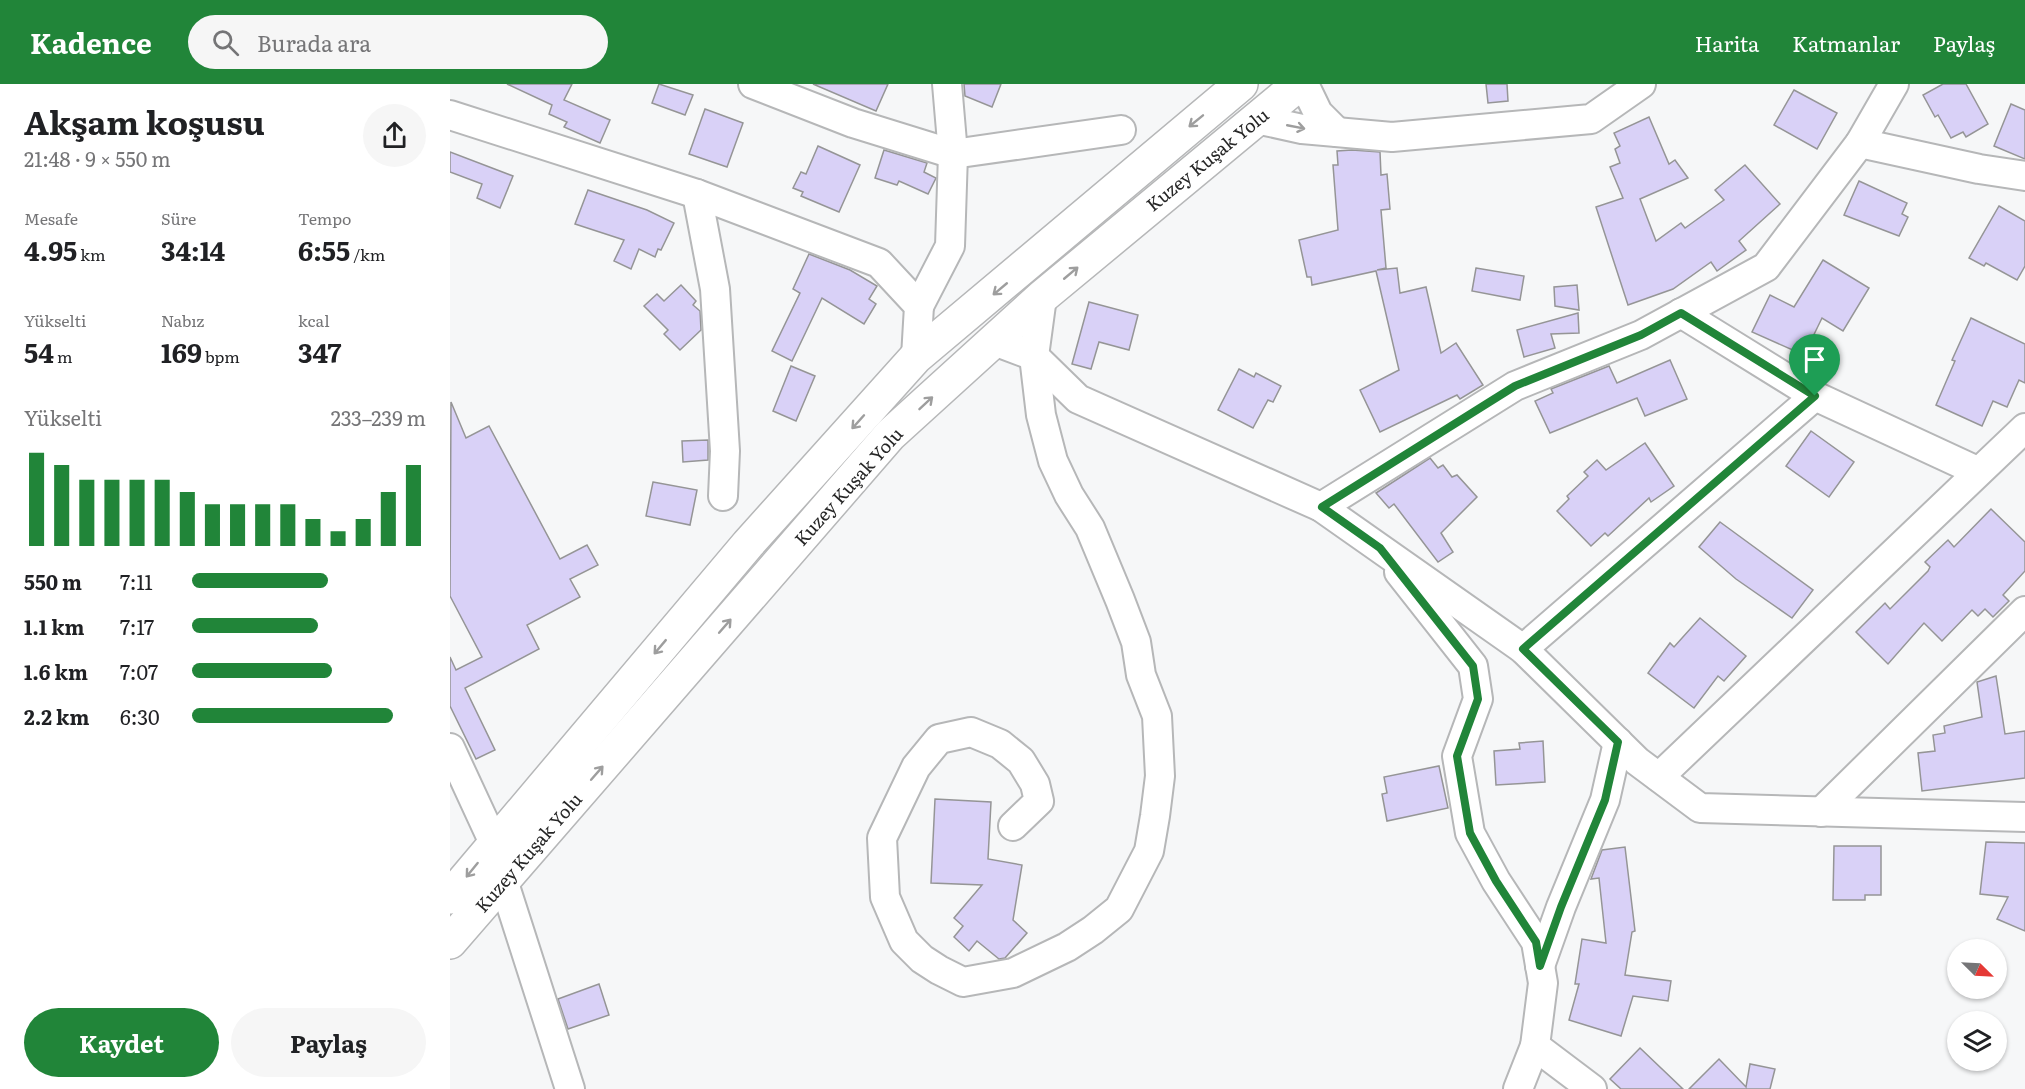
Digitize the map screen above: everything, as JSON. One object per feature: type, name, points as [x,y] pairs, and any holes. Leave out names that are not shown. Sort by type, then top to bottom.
[{"type":"main road","name":"Kuzey Kuşak Yolu","points":[[450,897],[748,544],[916,357],[1241,84]]},
{"type":"main road","name":"Kuzey Kuşak Yolu","points":[[450,942],[890,435],[1042,297],[1299,84]]},
{"type":"street","points":[[753,84],[853,123],[953,154],[1121,130]]},
{"type":"street","points":[[916,357],[919,306],[950,246],[953,154],[947,84]]},
{"type":"street","points":[[1304,84],[1318,113],[1337,132]]},
{"type":"street","points":[[1256,119],[1302,129],[1392,136],[1591,119],[1641,84]]},
{"type":"street","points":[[1322,507],[1515,386],[1641,335],[1766,267],[1860,143],[1894,84]]},
{"type":"street","points":[[450,115],[698,194],[879,263],[919,306]]},
{"type":"street","points":[[1860,143],[1979,169],[2025,176]]},
{"type":"street","points":[[698,194],[715,290],[725,451],[723,496]]},
{"type":"street","points":[[1013,826],[1039,801],[1035,784],[1021,761],[1007,749],[971,732],[939,739],[916,767],[897,801],[882,838],[885,897],[904,941],[922,959],[963,982],[1013,973],[1038,962],[1093,930],[1119,909],[1149,851],[1160,777],[1158,716],[1142,675],[1136,642],[1090,528],[1069,495],[1053,461],[1041,415],[1034,356],[1042,297]]},
{"type":"street","points":[[1681,313],[1815,396],[1977,471]]},
{"type":"street","points":[[994,341],[1034,356],[1078,399],[1322,507],[1523,649],[1618,742],[1700,808],[2025,817]]},
{"type":"street","points":[[1523,649],[1815,396]]},
{"type":"street","points":[[1659,777],[1977,471],[2025,428]]},
{"type":"street","points":[[1380,548],[1473,666],[1478,699],[1457,756],[1470,833],[1496,881],[1536,942],[1543,983],[1535,1046],[1518,1089]]},
{"type":"street","points":[[1821,812],[2025,611]]},
{"type":"street","points":[[1540,966],[1561,907],[1605,800],[1618,742]]},
{"type":"street","points":[[450,748],[494,843]]},
{"type":"street","points":[[503,880],[570,1089]]},
{"type":"street","points":[[1535,1046],[1592,1089]]},
{"type":"building","points":[[507,84],[572,84],[564,100],[610,120],[600,143],[564,127],[567,122],[549,114],[552,105]]},
{"type":"building","points":[[659,84],[693,95],[685,115],[652,103]]},
{"type":"building","points":[[813,84],[888,84],[876,111]]},
{"type":"building","points":[[964,84],[1001,84],[992,107],[965,96]]},
{"type":"building","points":[[1486,84],[1507,84],[1508,101],[1488,103]]},
{"type":"building","points":[[1943,84],[1966,84],[1988,124],[1966,137],[1963,132],[1951,138],[1938,115],[1935,117],[1923,95]]},
{"type":"building","points":[[1794,90],[1837,113],[1817,149],[1774,125]]},
{"type":"building","points":[[2011,104],[2025,110],[2025,159],[1994,146]]},
{"type":"building","points":[[705,109],[743,123],[727,167],[689,154]]},
{"type":"building","points":[[1649,117],[1669,164],[1675,160],[1688,178],[1640,199],[1656,241],[1681,223],[1685,228],[1724,200],[1715,190],[1745,165],[1780,204],[1739,241],[1746,250],[1717,271],[1711,262],[1673,289],[1628,305],[1596,207],[1623,198],[1610,167],[1620,163],[1615,149],[1620,146],[1614,133]]},
{"type":"building","points":[[818,146],[860,165],[839,212],[801,196],[803,192],[793,188],[801,172],[806,174]]},
{"type":"building","points":[[884,150],[927,163],[924,172],[936,178],[928,194],[899,181],[897,185],[875,178]]},
{"type":"building","points":[[1337,151],[1380,152],[1381,175],[1387,174],[1390,209],[1381,210],[1386,268],[1377,270],[1397,268],[1400,293],[1426,287],[1441,353],[1456,343],[1483,385],[1460,399],[1457,395],[1380,432],[1360,390],[1399,370],[1376,271],[1312,285],[1311,277],[1307,277],[1299,240],[1338,230],[1333,165],[1338,165]]},
{"type":"building","points":[[450,152],[513,176],[500,208],[477,198],[482,184],[450,172]]},
{"type":"building","points":[[1859,181],[1907,203],[1902,214],[1908,217],[1899,236],[1844,215]]},
{"type":"building","points":[[588,190],[647,210],[674,223],[661,250],[658,249],[655,257],[639,249],[631,269],[614,261],[624,240],[575,224]]},
{"type":"building","points":[[1999,206],[2025,221],[2025,266],[2017,280],[1986,263],[1984,266],[1969,258]]},
{"type":"building","points":[[809,254],[850,270],[877,286],[869,299],[876,304],[864,324],[822,298],[792,361],[772,351],[800,293],[793,289]]},
{"type":"building","points":[[1823,260],[1869,288],[1843,331],[1822,318],[1804,355],[1752,332],[1770,295],[1794,307]]},
{"type":"building","points":[[1476,268],[1524,276],[1520,300],[1472,291]]},
{"type":"building","points":[[681,285],[696,301],[693,305],[700,311],[701,330],[680,350],[664,334],[668,330],[644,306],[657,294],[664,301]]},
{"type":"building","points":[[1577,285],[1579,310],[1555,306],[1554,287]]},
{"type":"building","points":[[1089,302],[1138,315],[1129,350],[1099,342],[1091,369],[1072,364]]},
{"type":"building","points":[[1578,313],[1579,333],[1551,334],[1555,348],[1524,357],[1517,330]]},
{"type":"building","points":[[1971,318],[2025,344],[2025,383],[2019,380],[2007,407],[1993,401],[1982,426],[1936,405],[1955,361],[1952,360]]},
{"type":"building","points":[[1670,360],[1687,399],[1645,416],[1637,398],[1550,433],[1535,401],[1553,393],[1551,389],[1609,366],[1617,383]]},
{"type":"building","points":[[791,366],[815,376],[796,421],[773,411]]},
{"type":"building","points":[[1239,369],[1254,377],[1256,373],[1281,386],[1273,402],[1268,400],[1253,428],[1218,410]]},
{"type":"building","points":[[451,402],[466,438],[489,426],[560,559],[587,545],[598,565],[570,579],[580,597],[527,625],[539,649],[465,688],[495,750],[476,759],[450,706],[450,657],[456,670],[482,657],[450,596]]},
{"type":"building","points":[[1811,431],[1854,462],[1829,497],[1786,466]]},
{"type":"building","points":[[708,440],[708,460],[683,462],[682,441]]},
{"type":"building","points":[[1645,443],[1674,486],[1651,502],[1649,498],[1608,536],[1605,533],[1591,546],[1557,511],[1569,499],[1567,496],[1588,476],[1584,472],[1597,460],[1606,470]]},
{"type":"building","points":[[1430,458],[1438,468],[1443,465],[1452,477],[1457,475],[1477,497],[1441,533],[1453,552],[1438,562],[1394,504],[1389,508],[1376,493]]},
{"type":"building","points":[[653,482],[697,490],[690,525],[646,516]]},
{"type":"building","points":[[1991,509],[2025,542],[2025,571],[2003,595],[2009,601],[1993,617],[1985,609],[1978,616],[1972,610],[1942,641],[1924,623],[1888,664],[1856,632],[1885,603],[1890,609],[1928,571],[1930,567],[1925,562],[1948,540],[1954,547]]},
{"type":"building","points":[[1720,522],[1813,590],[1792,618],[1736,579],[1699,547]]},
{"type":"building","points":[[1700,618],[1746,656],[1724,681],[1718,676],[1694,708],[1648,673],[1670,643],[1674,647]]},
{"type":"building","points":[[1996,676],[2005,734],[2025,731],[2025,778],[1922,791],[1918,753],[1935,751],[1933,735],[1945,733],[1944,726],[1982,717],[1977,682]]},
{"type":"building","points":[[1543,741],[1545,782],[1496,785],[1494,751],[1520,749],[1519,743]]},
{"type":"building","points":[[1439,766],[1448,808],[1387,821],[1382,794],[1387,793],[1384,777]]},
{"type":"building","points":[[935,799],[991,802],[988,859],[1022,865],[1013,920],[1027,933],[1005,958],[999,959],[977,941],[969,951],[954,937],[963,926],[954,918],[982,885],[931,883]]},
{"type":"building","points":[[1986,842],[2025,843],[2025,931],[1997,919],[2008,897],[1980,894]]},
{"type":"building","points":[[1834,846],[1881,846],[1881,895],[1865,895],[1865,900],[1833,900]]},
{"type":"building","points":[[1625,847],[1635,931],[1632,932],[1625,975],[1671,981],[1668,1001],[1633,996],[1621,1036],[1569,1020],[1579,984],[1575,984],[1582,939],[1606,943],[1599,878],[1591,879],[1602,850]]},
{"type":"building","points":[[599,984],[609,1015],[568,1029],[558,999]]},
{"type":"building","points":[[1640,1048],[1683,1089],[1621,1089],[1610,1079]]},
{"type":"building","points":[[1719,1059],[1746,1087],[1750,1064],[1775,1069],[1770,1089],[1689,1089]]},
{"type":"route","points":[[1681,313],[1815,396],[1523,649],[1618,742],[1605,800],[1561,907],[1540,966],[1536,942],[1496,881],[1470,833],[1457,756],[1478,699],[1473,666],[1380,548],[1322,507],[1515,386],[1641,335],[1681,313]]}]
